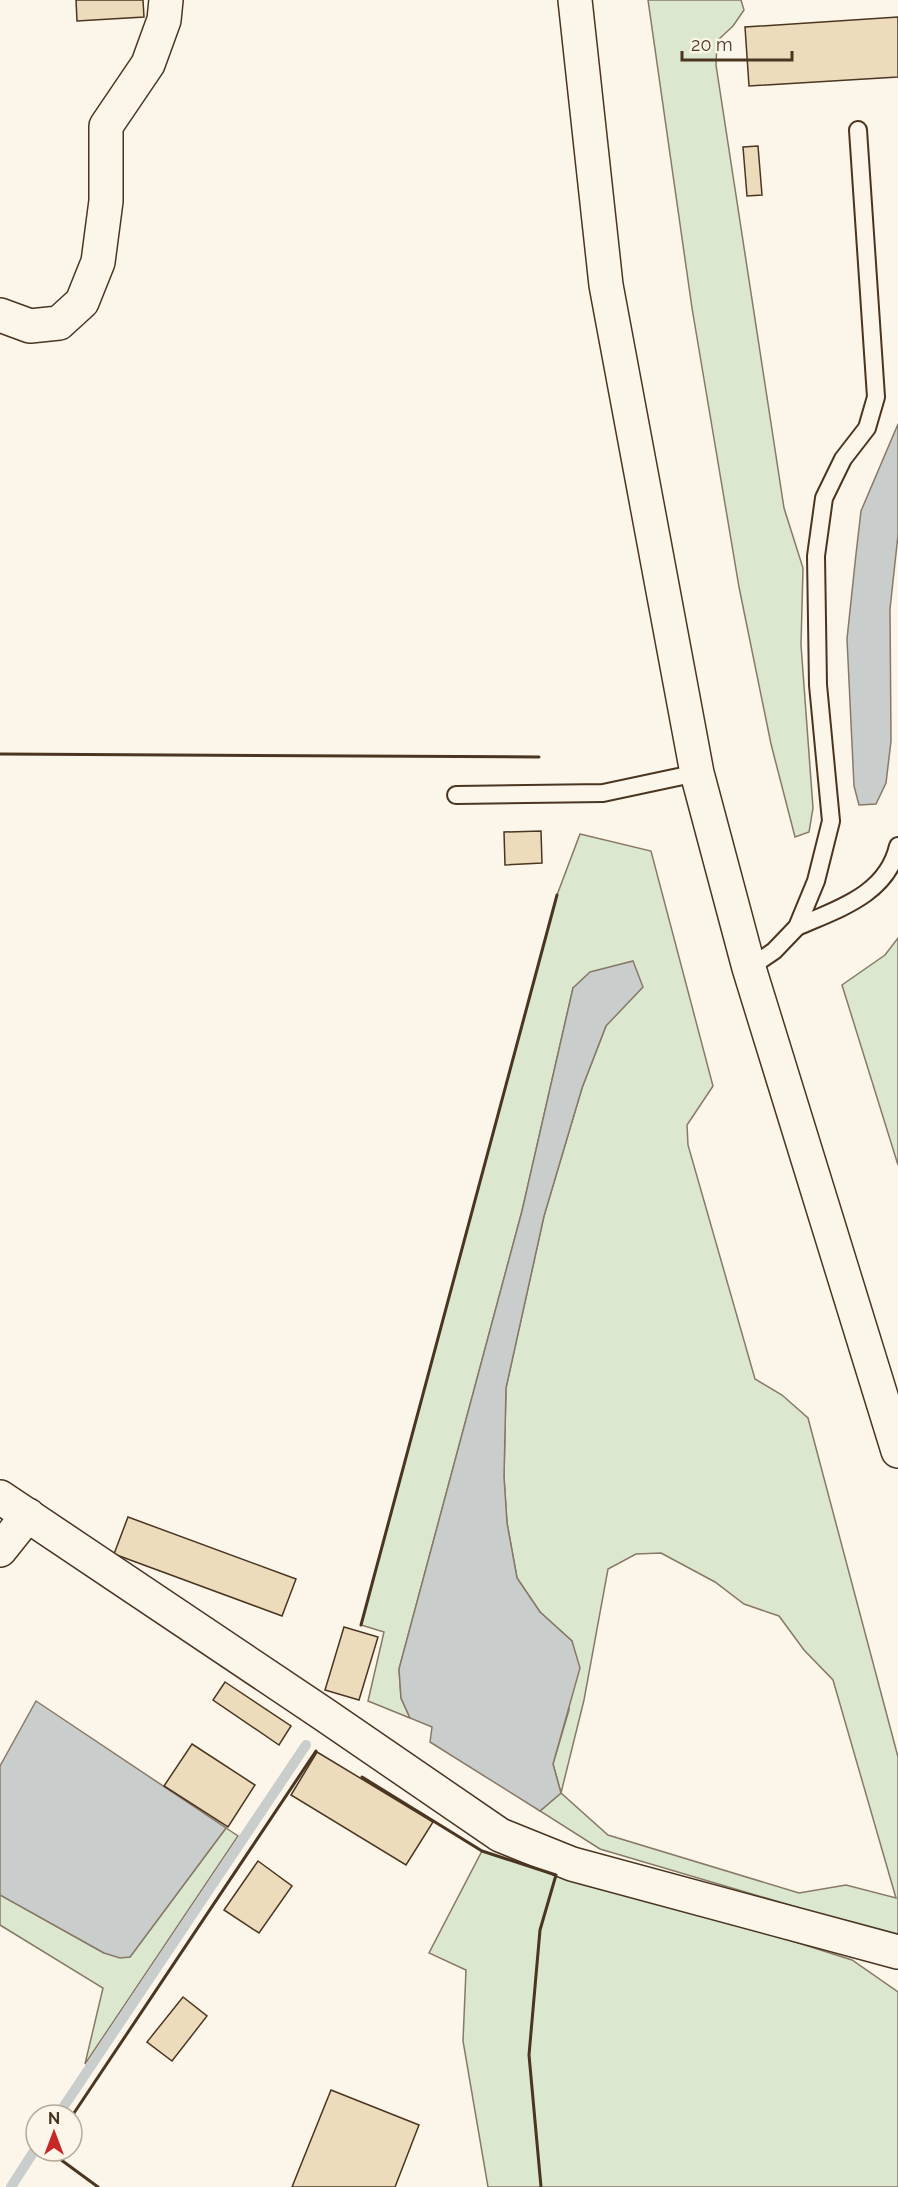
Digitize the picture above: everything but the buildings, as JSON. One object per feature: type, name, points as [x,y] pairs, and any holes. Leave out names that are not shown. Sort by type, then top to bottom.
[{"type":"main road","points":[[0,315],[30,326],[59,323],[82,302],[98,262],[106,201],[106,126],[148,64],[164,20],[166,0]]},
{"type":"main road","points":[[575,0],[606,285],[697,773],[749,968],[898,1451]]},
{"type":"main road","points":[[0,1497],[500,1835],[572,1864],[898,1952]]},
{"type":"main road","points":[[0,1550],[28,1515]]},
{"type":"lane","points":[[749,968],[774,951],[797,927],[816,881],[831,821],[818,662],[816,556],[824,498],[843,459],[867,428],[876,397],[858,130]]},
{"type":"lane","points":[[456,795],[603,793],[697,773]]},
{"type":"lane","points":[[797,927],[856,901],[880,883],[898,846]]},
{"type":"green space","points":[[648,0],[741,0],[744,10],[733,26],[717,41],[716,65],[784,508],[803,568],[801,645],[813,808],[809,832],[795,837],[771,744],[739,587],[692,308]]},
{"type":"green space","points":[[580,834],[651,851],[713,1086],[687,1125],[688,1145],[755,1379],[782,1395],[808,1418],[898,1757],[898,1937],[600,1849],[540,1811],[561,1793],[553,1764],[569,1710],[572,1641],[540,1612],[517,1578],[507,1523],[504,1477],[506,1388],[544,1216],[582,1088],[606,1026],[573,988],[522,1211],[399,1669],[401,1698],[410,1718],[368,1701],[384,1632],[361,1625],[557,895]],"holes":[[[661,1553],[715,1582],[744,1604],[779,1616],[804,1650],[833,1680],[896,1898],[846,1885],[799,1893],[608,1835],[561,1793],[584,1700],[608,1569],[636,1554]]]},
{"type":"green space","points":[[898,938],[898,1165],[842,985],[885,955]]},
{"type":"green space","points":[[226,1828],[238,1836],[85,2064],[103,1988],[0,1925],[0,1895],[104,1953],[130,1957]]},
{"type":"green space","points":[[482,1851],[556,1875],[659,1899],[852,1960],[898,1992],[898,2187],[488,2187],[463,2041],[466,1970],[429,1953]]},
{"type":"shaded area","points":[[898,424],[898,535],[890,609],[891,741],[886,783],[876,804],[859,805],[854,786],[847,639],[861,511]]},
{"type":"shaded area","points":[[633,961],[643,987],[606,1026],[582,1088],[544,1216],[506,1388],[504,1477],[507,1523],[517,1578],[540,1612],[572,1641],[580,1668],[553,1764],[561,1793],[540,1811],[430,1742],[432,1727],[410,1718],[401,1698],[399,1669],[522,1211],[573,988],[590,972]]},
{"type":"shaded area","points":[[36,1701],[226,1828],[130,1957],[120,1958],[104,1953],[0,1895],[0,1766]]},
{"type":"waterway","points":[[66,2103],[306,1745]]},
{"type":"waterway","points":[[11,2187],[26,2163]]},
{"type":"wall","points":[[0,754],[539,757]]},
{"type":"wall","points":[[361,1625],[557,895]]},
{"type":"wall","points":[[81,2103],[316,1751]]},
{"type":"wall","points":[[362,1777],[482,1851],[556,1875],[540,1930],[529,2055],[541,2187]]},
{"type":"wall","points":[[65,2163],[98,2187]]}]
